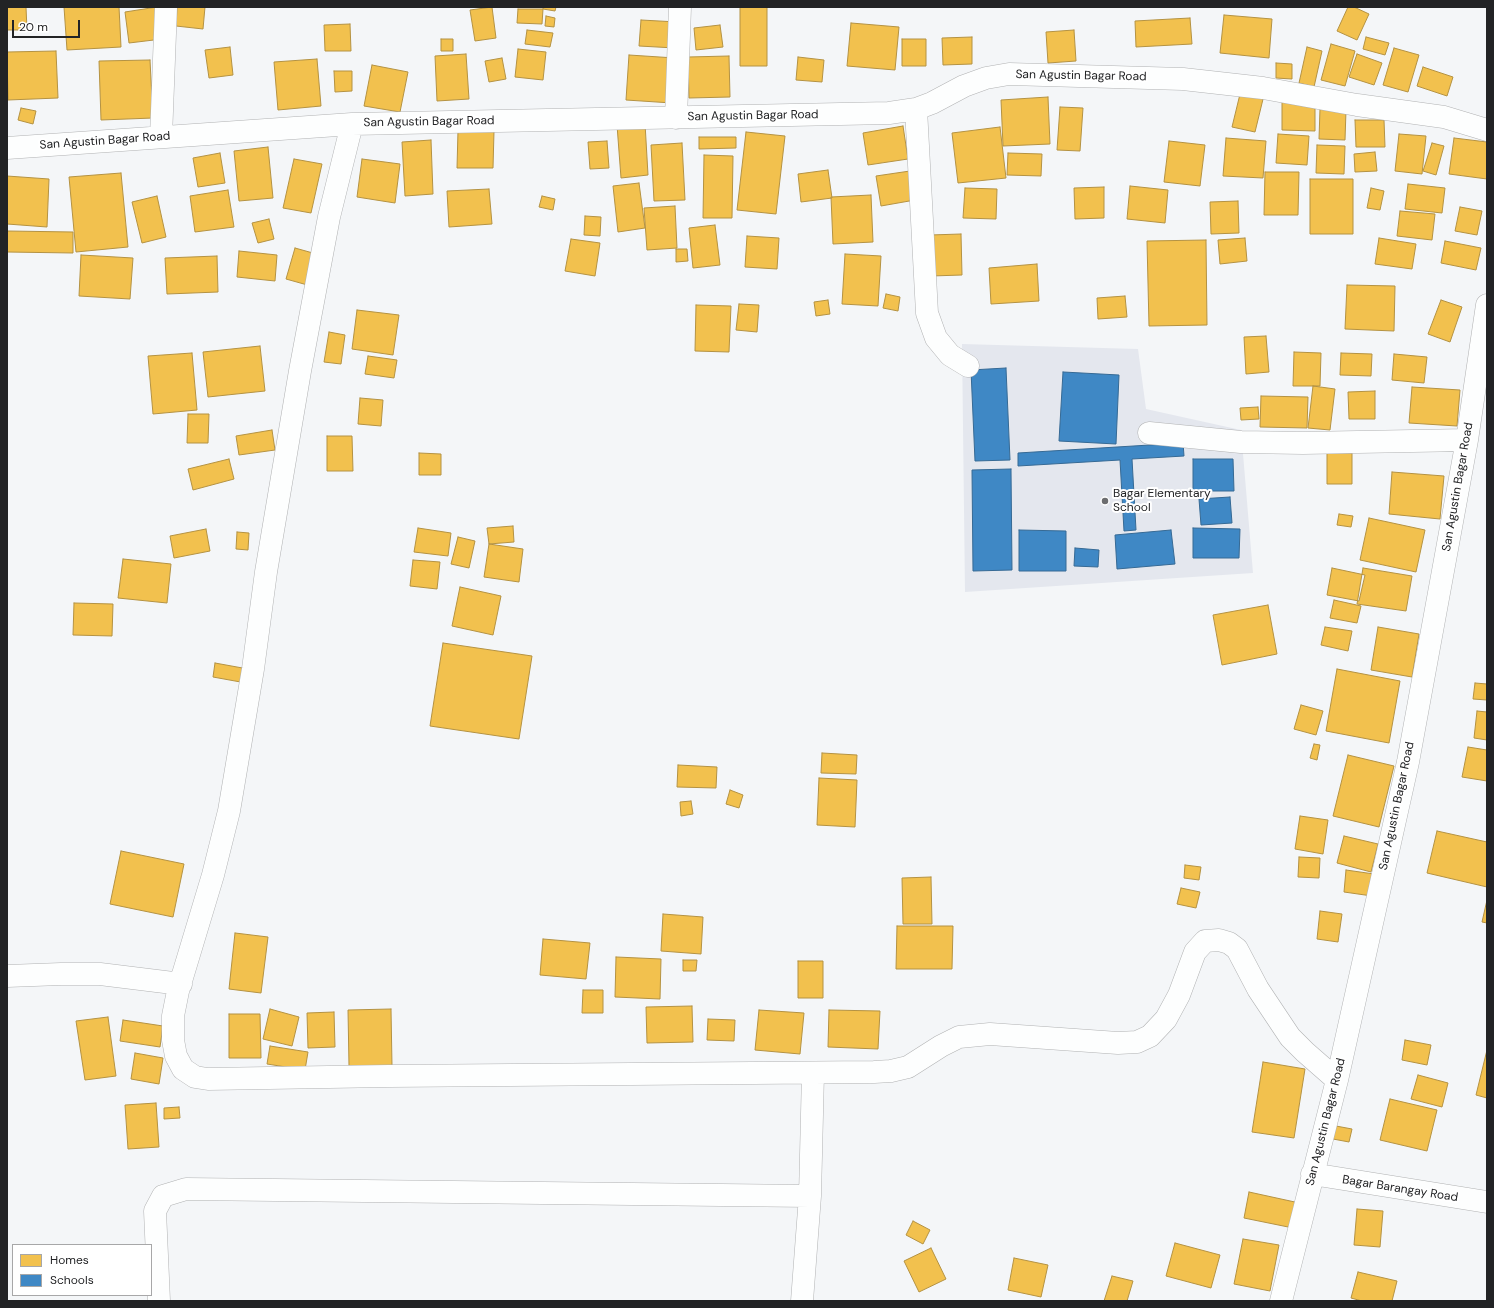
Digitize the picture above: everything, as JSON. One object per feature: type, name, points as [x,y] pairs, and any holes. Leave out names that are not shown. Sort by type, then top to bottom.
[{"type":"street","points":[[162,137],[166,7]]},
{"type":"street","points":[[676,118],[680,7]]},
{"type":"street","name":"San Agustin Bagar Road","points":[[7,148],[352,124],[889,113],[916,109],[932,103],[964,86],[986,78],[1008,74],[1183,79],[1263,88],[1357,105],[1444,117],[1487,130]]},
{"type":"street","points":[[916,109],[927,313],[936,338],[950,355],[968,366]]},
{"type":"street","points":[[352,124],[329,217],[298,379],[229,811],[173,1016],[173,1040],[176,1056],[183,1069],[195,1077],[208,1080],[721,1072],[813,1074],[891,1071],[908,1067],[941,1046],[960,1037],[990,1034],[1118,1043],[1137,1042],[1150,1036],[1166,1019],[1179,995],[1196,952],[1205,941],[1219,940],[1229,943],[1237,949],[1258,989],[1290,1037],[1304,1052],[1337,1080]]},
{"type":"street","name":"San Agustin Bagar Road","points":[[1281,1301],[1337,1080],[1408,762],[1467,440],[1487,305]]},
{"type":"street","points":[[1149,433],[1240,442],[1303,443],[1467,440]]},
{"type":"street","points":[[7,976],[100,974],[181,984]]},
{"type":"street","points":[[802,1301],[810,1196],[813,1074]]},
{"type":"street","name":"Bagar Barangay Road","points":[[1312,1174],[1487,1202]]},
{"type":"street","points":[[159,1301],[155,1211],[163,1196],[186,1189],[810,1196]]},
{"type":"shaded area","name":"Bagar Elementary School","points":[[962,344],[1138,349],[1146,409],[1241,430],[1253,573],[965,592]]},
{"type":"building: Homes","points":[[7,7],[26,7],[27,30],[7,30]]},
{"type":"building: Homes","points":[[64,7],[119,7],[121,47],[67,50]]},
{"type":"building: Homes","points":[[157,7],[162,39],[129,43],[125,12]]},
{"type":"building: Homes","points":[[177,7],[205,7],[203,29],[176,26]]},
{"type":"building: Homes","points":[[492,7],[496,38],[475,41],[470,10]]},
{"type":"building: Homes","points":[[543,7],[556,7],[555,11],[543,9]]},
{"type":"building: Homes","points":[[740,7],[767,7],[767,66],[740,66]]},
{"type":"building: Homes","points":[[1348,7],[1354,7],[1369,14],[1357,40],[1337,31]]},
{"type":"building: Homes","points":[[518,9],[543,9],[542,24],[517,23]]},
{"type":"building: Homes","points":[[1224,15],[1272,19],[1269,58],[1220,53]]},
{"type":"building: Homes","points":[[546,16],[555,18],[554,27],[545,26]]},
{"type":"building: Homes","points":[[1190,18],[1192,44],[1136,47],[1135,21]]},
{"type":"building: Homes","points":[[641,20],[677,22],[675,48],[639,46]]},
{"type":"building: Homes","points":[[851,23],[899,27],[895,70],[847,66]]},
{"type":"building: Homes","points":[[350,24],[351,51],[325,51],[324,25]]},
{"type":"building: Homes","points":[[720,25],[723,47],[696,50],[694,28]]},
{"type":"building: Homes","points":[[527,30],[553,33],[550,47],[525,44]]},
{"type":"building: Homes","points":[[1074,30],[1076,61],[1048,63],[1046,32]]},
{"type":"building: Homes","points":[[972,37],[972,64],[943,65],[942,38]]},
{"type":"building: Homes","points":[[1366,37],[1389,43],[1385,55],[1363,49]]},
{"type":"building: Homes","points":[[441,39],[453,39],[453,51],[441,51]]},
{"type":"building: Homes","points":[[902,39],[926,39],[926,66],[902,66]]},
{"type":"building: Homes","points":[[1331,44],[1355,51],[1345,86],[1321,80]]},
{"type":"building: Homes","points":[[230,47],[233,75],[209,78],[205,50]]},
{"type":"building: Homes","points":[[1307,47],[1322,51],[1314,87],[1299,83]]},
{"type":"building: Homes","points":[[1394,48],[1419,55],[1408,92],[1383,85]]},
{"type":"building: Homes","points":[[518,49],[546,52],[543,80],[515,77]]},
{"type":"building: Homes","points":[[56,51],[58,98],[8,100],[7,52]]},
{"type":"building: Homes","points":[[466,54],[469,99],[437,101],[435,56]]},
{"type":"building: Homes","points":[[1357,54],[1382,63],[1374,85],[1349,77]]},
{"type":"building: Homes","points":[[629,55],[675,58],[672,103],[626,100]]},
{"type":"building: Homes","points":[[729,56],[730,97],[689,98],[688,57]]},
{"type":"building: Homes","points":[[798,57],[824,60],[822,82],[796,80]]},
{"type":"building: Homes","points":[[502,58],[506,79],[489,82],[485,61]]},
{"type":"building: Homes","points":[[317,59],[321,106],[278,110],[274,62]]},
{"type":"building: Homes","points":[[150,60],[153,118],[101,120],[99,61]]},
{"type":"building: Homes","points":[[1276,63],[1292,64],[1292,79],[1276,78]]},
{"type":"building: Homes","points":[[372,65],[408,72],[400,112],[364,106]]},
{"type":"building: Homes","points":[[1423,67],[1453,77],[1447,96],[1417,86]]},
{"type":"building: Homes","points":[[334,71],[352,71],[352,91],[335,92]]},
{"type":"building: Homes","points":[[1241,90],[1264,95],[1255,132],[1232,127]]},
{"type":"building: Homes","points":[[1048,97],[1050,144],[1003,146],[1001,100]]},
{"type":"building: Homes","points":[[1282,100],[1315,101],[1315,131],[1282,130]]},
{"type":"building: Homes","points":[[1060,107],[1083,108],[1080,151],[1057,150]]},
{"type":"building: Homes","points":[[21,108],[36,111],[33,124],[18,120]]},
{"type":"building: Homes","points":[[1320,109],[1346,110],[1345,140],[1319,139]]},
{"type":"building: Homes","points":[[1355,120],[1384,120],[1385,147],[1356,147]]},
{"type":"building: Homes","points":[[645,123],[648,175],[621,178],[617,125]]},
{"type":"building: Homes","points":[[903,126],[908,159],[868,165],[863,133]]},
{"type":"building: Homes","points":[[1000,127],[1006,178],[958,183],[952,133]]},
{"type":"building: Homes","points":[[458,131],[494,131],[493,168],[457,168]]},
{"type":"building: Homes","points":[[746,132],[785,136],[776,214],[737,210]]},
{"type":"building: Homes","points":[[1278,134],[1309,136],[1307,165],[1276,163]]},
{"type":"building: Homes","points":[[1399,134],[1426,136],[1422,174],[1395,171]]},
{"type":"building: Homes","points":[[699,137],[736,137],[736,148],[699,149]]},
{"type":"building: Homes","points":[[1226,138],[1266,141],[1263,178],[1223,176]]},
{"type":"building: Homes","points":[[1454,138],[1487,142],[1487,179],[1449,174]]},
{"type":"building: Homes","points":[[431,140],[433,194],[405,196],[402,142]]},
{"type":"building: Homes","points":[[607,141],[609,168],[590,169],[588,142]]},
{"type":"building: Homes","points":[[1169,141],[1205,145],[1200,186],[1164,182]]},
{"type":"building: Homes","points":[[682,143],[685,200],[654,201],[651,145]]},
{"type":"building: Homes","points":[[1432,143],[1444,146],[1436,175],[1423,171]]},
{"type":"building: Homes","points":[[1317,145],[1345,146],[1344,174],[1316,173]]},
{"type":"building: Homes","points":[[268,147],[273,198],[239,201],[234,151]]},
{"type":"building: Homes","points":[[1375,152],[1377,171],[1355,172],[1354,154]]},
{"type":"building: Homes","points":[[220,153],[225,183],[198,187],[193,158]]},
{"type":"building: Homes","points":[[1008,153],[1042,154],[1041,176],[1007,175]]},
{"type":"building: Homes","points":[[704,155],[733,156],[732,218],[703,218]]},
{"type":"building: Homes","points":[[294,159],[322,164],[311,213],[283,208]]},
{"type":"building: Homes","points":[[362,159],[400,164],[395,203],[357,197]]},
{"type":"building: Homes","points":[[828,170],[832,198],[801,202],[798,174]]},
{"type":"building: Homes","points":[[910,171],[915,200],[881,206],[876,176]]},
{"type":"building: Homes","points":[[1265,172],[1299,172],[1298,215],[1264,215]]},
{"type":"building: Homes","points":[[121,173],[128,247],[76,252],[69,177]]},
{"type":"building: Homes","points":[[7,176],[49,179],[47,227],[7,224]]},
{"type":"building: Homes","points":[[1310,179],[1353,179],[1353,234],[1310,234]]},
{"type":"building: Homes","points":[[639,183],[645,228],[618,232],[613,186]]},
{"type":"building: Homes","points":[[1408,184],[1445,188],[1442,213],[1405,209]]},
{"type":"building: Homes","points":[[1130,186],[1168,190],[1165,223],[1127,219]]},
{"type":"building: Homes","points":[[1104,187],[1104,218],[1075,219],[1074,188]]},
{"type":"building: Homes","points":[[965,188],[997,189],[996,219],[963,218]]},
{"type":"building: Homes","points":[[1371,188],[1384,191],[1380,210],[1367,208]]},
{"type":"building: Homes","points":[[489,189],[492,224],[449,227],[447,191]]},
{"type":"building: Homes","points":[[228,190],[234,227],[195,232],[190,196]]},
{"type":"building: Homes","points":[[871,195],[873,242],[833,244],[831,197]]},
{"type":"building: Homes","points":[[157,196],[166,237],[142,243],[132,202]]},
{"type":"building: Homes","points":[[542,196],[555,199],[553,210],[539,207]]},
{"type":"building: Homes","points":[[1238,201],[1239,233],[1211,234],[1210,202]]},
{"type":"building: Homes","points":[[675,206],[677,248],[647,250],[644,208]]},
{"type":"building: Homes","points":[[1460,207],[1482,211],[1477,235],[1455,231]]},
{"type":"building: Homes","points":[[1400,211],[1435,214],[1432,240],[1397,236]]},
{"type":"building: Homes","points":[[585,216],[601,217],[600,236],[584,235]]},
{"type":"building: Homes","points":[[269,219],[274,239],[258,243],[252,223]]},
{"type":"building: Homes","points":[[715,225],[720,265],[693,268],[689,228]]},
{"type":"building: Homes","points":[[7,231],[73,232],[73,253],[7,252]]},
{"type":"building: Homes","points":[[961,234],[962,275],[931,276],[930,235]]},
{"type":"building: Homes","points":[[747,236],[779,238],[777,269],[745,267]]},
{"type":"building: Homes","points":[[1245,238],[1247,261],[1220,264],[1218,240]]},
{"type":"building: Homes","points":[[1379,238],[1416,244],[1412,269],[1375,264]]},
{"type":"building: Homes","points":[[571,239],[600,243],[595,276],[565,271]]},
{"type":"building: Homes","points":[[1206,240],[1207,325],[1149,326],[1147,241]]},
{"type":"building: Homes","points":[[1445,241],[1481,248],[1476,270],[1441,263]]},
{"type":"building: Homes","points":[[295,248],[320,255],[311,286],[286,279]]},
{"type":"building: Homes","points":[[676,249],[687,249],[688,261],[676,262]]},
{"type":"building: Homes","points":[[239,251],[277,255],[275,281],[237,277]]},
{"type":"building: Homes","points":[[845,254],[881,256],[878,306],[842,304]]},
{"type":"building: Homes","points":[[81,255],[133,258],[130,299],[79,296]]},
{"type":"building: Homes","points":[[217,256],[218,292],[167,294],[165,258]]},
{"type":"building: Homes","points":[[1037,264],[1039,301],[991,304],[989,268]]},
{"type":"building: Homes","points":[[1347,285],[1395,286],[1394,331],[1345,329]]},
{"type":"building: Homes","points":[[886,294],[900,297],[898,311],[883,308]]},
{"type":"building: Homes","points":[[1125,296],[1127,317],[1098,319],[1097,298]]},
{"type":"building: Homes","points":[[828,300],[830,314],[816,316],[814,302]]},
{"type":"building: Homes","points":[[1441,300],[1462,307],[1450,342],[1428,334]]},
{"type":"building: Homes","points":[[739,304],[759,305],[757,332],[736,330]]},
{"type":"building: Homes","points":[[696,305],[731,306],[729,352],[695,351]]},
{"type":"building: Homes","points":[[357,310],[399,315],[393,355],[352,349]]},
{"type":"building: Homes","points":[[329,332],[345,335],[341,364],[324,362]]},
{"type":"building: Homes","points":[[1266,336],[1269,372],[1246,374],[1244,337]]},
{"type":"building: Homes","points":[[260,346],[265,391],[208,397],[203,352]]},
{"type":"building: Homes","points":[[1294,352],[1321,353],[1320,386],[1293,386]]},
{"type":"building: Homes","points":[[192,353],[197,410],[153,414],[148,356]]},
{"type":"building: Homes","points":[[1341,353],[1372,354],[1371,376],[1340,375]]},
{"type":"building: Homes","points":[[1394,354],[1427,357],[1424,383],[1392,380]]},
{"type":"building: Homes","points":[[368,356],[397,360],[394,378],[365,374]]},
{"type":"building: Homes","points":[[1313,386],[1335,389],[1330,430],[1308,428]]},
{"type":"building: Homes","points":[[1412,387],[1460,390],[1457,426],[1409,423]]},
{"type":"building: Homes","points":[[1375,391],[1375,419],[1349,419],[1348,392]]},
{"type":"building: Homes","points":[[1261,396],[1308,397],[1307,428],[1260,427]]},
{"type":"building: Homes","points":[[360,398],[383,400],[381,426],[358,424]]},
{"type":"building: Homes","points":[[1258,407],[1259,419],[1241,420],[1240,408]]},
{"type":"building: Homes","points":[[188,414],[209,414],[208,443],[187,443]]},
{"type":"building: Homes","points":[[272,430],[275,450],[239,455],[236,436]]},
{"type":"building: Homes","points":[[327,436],[352,436],[353,471],[327,471]]},
{"type":"building: Homes","points":[[419,453],[441,454],[441,475],[419,475]]},
{"type":"building: Homes","points":[[1327,453],[1352,453],[1352,484],[1327,484]]},
{"type":"building: Homes","points":[[229,459],[234,479],[193,490],[188,469]]},
{"type":"building: Homes","points":[[1392,472],[1444,476],[1440,519],[1389,514]]},
{"type":"building: Homes","points":[[1339,514],[1353,516],[1351,527],[1337,525]]},
{"type":"building: Homes","points":[[1369,518],[1425,530],[1416,572],[1360,560]]},
{"type":"building: Homes","points":[[513,526],[514,542],[489,544],[487,528]]},
{"type":"building: Homes","points":[[418,528],[451,533],[448,556],[414,552]]},
{"type":"building: Homes","points":[[206,529],[210,551],[174,558],[170,536]]},
{"type":"building: Homes","points":[[237,532],[249,533],[248,550],[236,549]]},
{"type":"building: Homes","points":[[458,537],[475,541],[469,568],[451,564]]},
{"type":"building: Homes","points":[[489,544],[523,549],[519,582],[484,577]]},
{"type":"building: Homes","points":[[123,559],[171,564],[167,603],[118,598]]},
{"type":"building: Homes","points":[[413,560],[440,562],[437,589],[410,586]]},
{"type":"building: Homes","points":[[1332,568],[1365,575],[1359,601],[1327,595]]},
{"type":"building: Homes","points":[[1363,568],[1412,576],[1406,611],[1357,604]]},
{"type":"building: Homes","points":[[460,587],[501,596],[493,635],[452,626]]},
{"type":"building: Homes","points":[[1334,600],[1361,606],[1357,623],[1330,618]]},
{"type":"building: Homes","points":[[74,603],[113,604],[112,636],[73,635]]},
{"type":"building: Homes","points":[[1268,605],[1277,654],[1222,665],[1213,615]]},
{"type":"building: Homes","points":[[1325,627],[1352,631],[1348,651],[1321,645]]},
{"type":"building: Homes","points":[[1378,627],[1419,634],[1412,677],[1371,670]]},
{"type":"building: Homes","points":[[443,643],[532,656],[519,739],[430,726]]},
{"type":"building: Homes","points":[[215,663],[248,669],[246,683],[213,677]]},
{"type":"building: Homes","points":[[1337,669],[1400,681],[1389,743],[1326,731]]},
{"type":"building: Homes","points":[[1475,683],[1487,684],[1487,700],[1473,699]]},
{"type":"building: Homes","points":[[1301,705],[1323,711],[1316,735],[1294,729]]},
{"type":"building: Homes","points":[[1477,711],[1487,712],[1487,740],[1474,738]]},
{"type":"building: Homes","points":[[1314,744],[1320,745],[1317,760],[1310,758]]},
{"type":"building: Homes","points":[[1468,747],[1487,750],[1487,781],[1462,777]]},
{"type":"building: Homes","points":[[822,753],[857,755],[856,774],[821,773]]},
{"type":"building: Homes","points":[[1348,755],[1394,766],[1379,827],[1333,816]]},
{"type":"building: Homes","points":[[678,765],[717,767],[716,788],[677,787]]},
{"type":"building: Homes","points":[[819,778],[857,780],[855,827],[817,825]]},
{"type":"building: Homes","points":[[730,790],[743,795],[739,808],[726,804]]},
{"type":"building: Homes","points":[[691,801],[693,814],[681,816],[680,802]]},
{"type":"building: Homes","points":[[1300,816],[1328,820],[1323,854],[1295,849]]},
{"type":"building: Homes","points":[[1437,831],[1487,842],[1487,887],[1427,873]]},
{"type":"building: Homes","points":[[1344,836],[1378,844],[1371,872],[1337,863]]},
{"type":"building: Homes","points":[[121,851],[184,864],[173,917],[110,904]]},
{"type":"building: Homes","points":[[1299,857],[1320,858],[1319,878],[1298,877]]},
{"type":"building: Homes","points":[[1185,865],[1201,867],[1199,880],[1184,878]]},
{"type":"building: Homes","points":[[1346,870],[1374,874],[1372,896],[1344,892]]},
{"type":"building: Homes","points":[[931,877],[932,924],[903,924],[902,878]]},
{"type":"building: Homes","points":[[1181,888],[1200,892],[1196,908],[1177,904]]},
{"type":"building: Homes","points":[[1487,900],[1487,923],[1482,922]]},
{"type":"building: Homes","points":[[1320,911],[1342,914],[1338,942],[1317,939]]},
{"type":"building: Homes","points":[[663,914],[703,917],[701,954],[661,951]]},
{"type":"building: Homes","points":[[897,926],[953,926],[952,969],[896,969]]},
{"type":"building: Homes","points":[[235,933],[268,937],[261,993],[229,989]]},
{"type":"building: Homes","points":[[543,939],[590,943],[586,979],[540,975]]},
{"type":"building: Homes","points":[[616,957],[661,959],[660,999],[615,997]]},
{"type":"building: Homes","points":[[683,960],[697,960],[696,971],[683,971]]},
{"type":"building: Homes","points":[[798,961],[823,961],[823,998],[798,998]]},
{"type":"building: Homes","points":[[583,990],[603,990],[603,1013],[582,1013]]},
{"type":"building: Homes","points":[[692,1006],[693,1042],[647,1043],[646,1007]]},
{"type":"building: Homes","points":[[270,1009],[299,1017],[292,1046],[263,1039]]},
{"type":"building: Homes","points":[[391,1009],[392,1066],[349,1066],[348,1010]]},
{"type":"building: Homes","points":[[759,1010],[804,1013],[800,1054],[755,1050]]},
{"type":"building: Homes","points":[[829,1010],[880,1011],[878,1049],[828,1047]]},
{"type":"building: Homes","points":[[334,1012],[335,1047],[308,1048],[307,1013]]},
{"type":"building: Homes","points":[[229,1014],[260,1014],[261,1058],[229,1058]]},
{"type":"building: Homes","points":[[108,1017],[116,1076],[85,1080],[76,1021]]},
{"type":"building: Homes","points":[[708,1019],[735,1020],[734,1041],[707,1040]]},
{"type":"building: Homes","points":[[123,1020],[163,1026],[160,1047],[120,1041]]},
{"type":"building: Homes","points":[[1405,1040],[1431,1045],[1427,1065],[1402,1060]]},
{"type":"building: Homes","points":[[270,1046],[308,1052],[305,1070],[267,1064]]},
{"type":"building: Homes","points":[[1487,1050],[1487,1098],[1476,1095]]},
{"type":"building: Homes","points":[[135,1053],[163,1058],[159,1084],[131,1079]]},
{"type":"building: Homes","points":[[1263,1062],[1305,1069],[1294,1138],[1252,1132]]},
{"type":"building: Homes","points":[[1418,1075],[1448,1083],[1442,1107],[1411,1099]]},
{"type":"building: Homes","points":[[1390,1099],[1437,1110],[1427,1151],[1380,1140]]},
{"type":"building: Homes","points":[[156,1103],[159,1147],[128,1149],[125,1105]]},
{"type":"building: Homes","points":[[179,1107],[180,1118],[164,1119],[164,1108]]},
{"type":"building: Homes","points":[[1336,1126],[1352,1129],[1349,1142],[1333,1139]]},
{"type":"building: Homes","points":[[1249,1192],[1304,1204],[1298,1229],[1244,1218]]},
{"type":"building: Homes","points":[[1357,1209],[1383,1211],[1380,1247],[1354,1245]]},
{"type":"building: Homes","points":[[913,1221],[930,1230],[923,1244],[906,1235]]},
{"type":"building: Homes","points":[[1243,1239],[1279,1245],[1270,1291],[1234,1284]]},
{"type":"building: Homes","points":[[1175,1243],[1220,1255],[1211,1288],[1166,1276]]},
{"type":"building: Homes","points":[[931,1248],[946,1279],[919,1292],[904,1261]]},
{"type":"building: Homes","points":[[1014,1258],[1048,1265],[1041,1297],[1008,1290]]},
{"type":"building: Homes","points":[[1358,1272],[1397,1281],[1392,1301],[1362,1301],[1351,1298]]},
{"type":"building: Homes","points":[[1112,1276],[1133,1281],[1127,1301],[1104,1301]]},
{"type":"building: Schools","points":[[1006,368],[1010,460],[975,461],[971,370]]},
{"type":"building: Schools","points":[[1063,372],[1119,375],[1116,444],[1059,441]]},
{"type":"building: Schools","points":[[1183,443],[1184,456],[1132,459],[1136,530],[1124,531],[1120,460],[1018,466],[1018,453]]},
{"type":"building: Schools","points":[[1193,459],[1233,459],[1234,491],[1193,491]]},
{"type":"building: Schools","points":[[1011,469],[1012,570],[973,571],[972,470]]},
{"type":"building: Schools","points":[[1230,497],[1232,523],[1201,525],[1199,499]]},
{"type":"building: Schools","points":[[1193,528],[1240,529],[1239,558],[1193,558]]},
{"type":"building: Schools","points":[[1019,530],[1066,531],[1066,571],[1019,571]]},
{"type":"building: Schools","points":[[1171,530],[1175,564],[1117,569],[1115,535]]},
{"type":"building: Schools","points":[[1075,548],[1099,550],[1098,567],[1074,566]]},
{"type":"place","name":"Bagar Elementary School","points":[[1105,501]]}]
